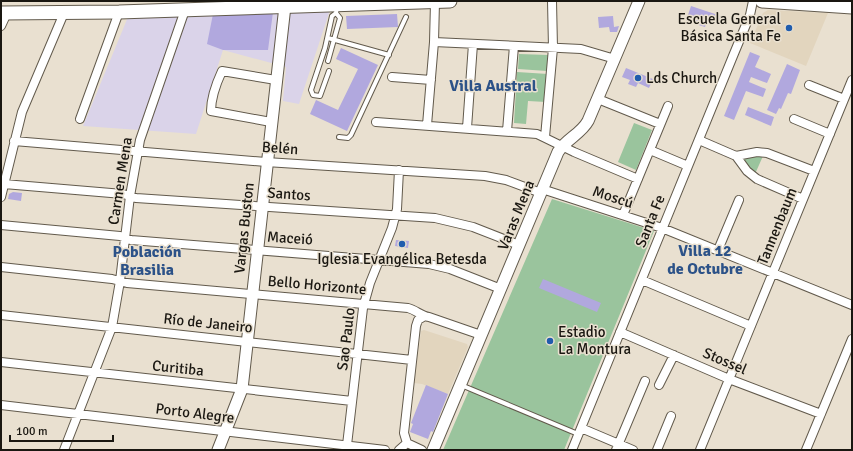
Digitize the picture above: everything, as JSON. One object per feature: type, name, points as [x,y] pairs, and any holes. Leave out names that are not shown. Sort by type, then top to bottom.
[{"type":"main road","points":[[4,13],[119,12],[285,6],[337,9],[450,1]]},
{"type":"main road","points":[[762,1],[852,7]]},
{"type":"street","points":[[545,137],[553,48],[552,1]]},
{"type":"street","name":"Varas Mena","points":[[434,450],[481,335],[562,146],[584,127],[602,101],[615,59],[639,1]]},
{"type":"street","name":"Santa Fe","points":[[572,450],[750,15],[753,1]]},
{"type":"street","points":[[426,125],[434,42],[435,2]]},
{"type":"street","name":"Vargas Buston","points":[[218,450],[242,389],[261,206],[285,6]]},
{"type":"street","name":"Carmen Mena","points":[[64,450],[112,327],[120,281],[137,151],[144,125],[186,10]]},
{"type":"street","points":[[80,119],[119,12]]},
{"type":"street","points":[[1,26],[4,13]]},
{"type":"street","points":[[1,197],[4,184],[4,170],[25,106],[64,13]]},
{"type":"street","points":[[434,42],[586,49],[615,59]]},
{"type":"street","points":[[467,128],[473,44]]},
{"type":"street","points":[[508,130],[514,46]]},
{"type":"street","points":[[271,122],[211,111],[214,88],[222,71],[276,80]]},
{"type":"street","points":[[392,77],[431,80]]},
{"type":"street","name":"Tannenbaum","points":[[700,450],[852,80]]},
{"type":"street","points":[[809,85],[844,99]]},
{"type":"street","points":[[602,101],[660,124]]},
{"type":"street","points":[[624,213],[668,106]]},
{"type":"street","points":[[794,119],[830,134]]},
{"type":"street","points":[[376,122],[508,130],[530,133],[545,137],[574,152],[638,179]]},
{"type":"street","points":[[699,140],[736,156],[747,171],[757,179],[803,198]]},
{"type":"street","name":"Belén","points":[[14,141],[266,162],[485,176],[506,180],[542,191]]},
{"type":"street","points":[[650,150],[688,166]]},
{"type":"street","points":[[736,156],[757,152],[767,153],[814,171]]},
{"type":"street","name":"Sao Paulo","points":[[347,445],[364,303],[396,215],[400,170]]},
{"type":"street","name":"Santos","points":[[4,184],[124,194],[136,198],[396,215],[455,222],[519,246]]},
{"type":"street","name":"Moscú","points":[[542,191],[624,213],[852,305]]},
{"type":"street","points":[[718,250],[739,200]]},
{"type":"street","name":"Maceió","points":[[1,225],[126,238],[381,259],[440,266],[501,288]]},
{"type":"street","name":"Bello Horizonte","points":[[1,267],[120,281],[408,308],[417,311],[423,317],[429,317],[481,335]]},
{"type":"street","points":[[642,280],[751,326]]},
{"type":"street","name":"Río de Janeiro","points":[[1,315],[412,360]]},
{"type":"street","points":[[422,450],[408,443],[404,433],[416,326],[418,320],[423,317]]},
{"type":"street","name":"Stossel","points":[[620,332],[729,379],[821,414]]},
{"type":"street","points":[[806,450],[852,338]]},
{"type":"street","points":[[659,385],[674,355]]},
{"type":"street","name":"Curitiba","points":[[1,362],[352,402]]},
{"type":"street","points":[[617,447],[645,381]]},
{"type":"street","name":"Porto Alegre","points":[[1,405],[385,450]]},
{"type":"street","points":[[657,450],[671,416]]},
{"type":"street","points":[[580,431],[617,447],[633,450]]},
{"type":"street","points":[[399,450],[408,443]]},
{"type":"lane","points":[[329,71],[320,96],[314,95],[311,90],[328,38],[332,16],[337,9]]},
{"type":"lane","points":[[328,61],[340,18],[337,9]]},
{"type":"lane","points":[[339,137],[348,138],[351,135],[406,18]]},
{"type":"lane","points":[[328,38],[389,55]]},
{"type":"lane","points":[[461,385],[580,431]]},
{"type":"shaded area","points":[[330,10],[299,104],[283,101],[286,67],[223,50],[196,134],[83,126],[128,17]]},
{"type":"shaded area","name":"Escuela General Básica Santa Fe","points":[[768,10],[828,13],[806,66],[750,43],[763,13]]},
{"type":"shaded area","points":[[424,330],[467,344],[468,347],[448,394],[422,384],[414,383],[421,331]]},
{"type":"green space","points":[[519,54],[548,55],[547,71],[518,69]]},
{"type":"green space","points":[[517,72],[548,74],[546,102],[528,101],[526,124],[514,123]]},
{"type":"green space","points":[[634,123],[652,130],[636,170],[618,162]]},
{"type":"green space","points":[[763,156],[755,174],[744,160],[746,157]]},
{"type":"green space","name":"Estadio La Montura","points":[[552,199],[654,231],[564,450],[443,450]]},
{"type":"building","points":[[691,6],[724,17],[722,22],[708,18],[705,27],[686,21]]},
{"type":"building","points":[[273,12],[268,50],[223,50],[207,44],[213,14]]},
{"type":"building","points":[[397,14],[398,27],[347,29],[346,16]]},
{"type":"building","points":[[613,16],[614,27],[619,26],[617,32],[610,32],[609,27],[599,28],[598,17]]},
{"type":"building","points":[[341,48],[378,65],[347,131],[310,114],[316,100],[338,110],[358,69],[336,59]]},
{"type":"building","points":[[750,52],[760,56],[755,67],[771,74],[767,83],[751,77],[749,82],[766,89],[763,97],[746,91],[734,120],[724,116]]},
{"type":"building","points":[[787,64],[800,70],[791,94],[788,93],[781,109],[779,108],[776,114],[767,110]]},
{"type":"building","name":"Lds Church","points":[[626,68],[653,79],[649,88],[638,83],[636,87],[628,84],[630,80],[622,77]]},
{"type":"building","points":[[748,107],[774,117],[771,126],[745,115]]},
{"type":"building","points":[[13,192],[22,193],[21,201],[8,199],[9,194]]},
{"type":"building","name":"Iglesia Evangélica Betesda","points":[[396,240],[409,241],[408,248],[395,246]]},
{"type":"building","points":[[543,279],[601,303],[597,312],[539,288]]},
{"type":"building","points":[[426,385],[448,394],[433,432],[431,431],[428,439],[410,432],[413,424],[411,423]]},
{"type":"place","name":"Escuela General Básica Santa Fe","points":[[789,28]]},
{"type":"place","name":"Lds Church","points":[[638,78]]},
{"type":"place","name":"Iglesia Evangélica Betesda","points":[[402,244]]},
{"type":"place","name":"Estadio La Montura","points":[[550,341]]},
{"type":"district","name":"Villa Austral","points":[[493,86]]},
{"type":"district","name":"Villa 12 de Octubre","points":[[705,260]]},
{"type":"district","name":"Población Brasilia","points":[[147,261]]}]
